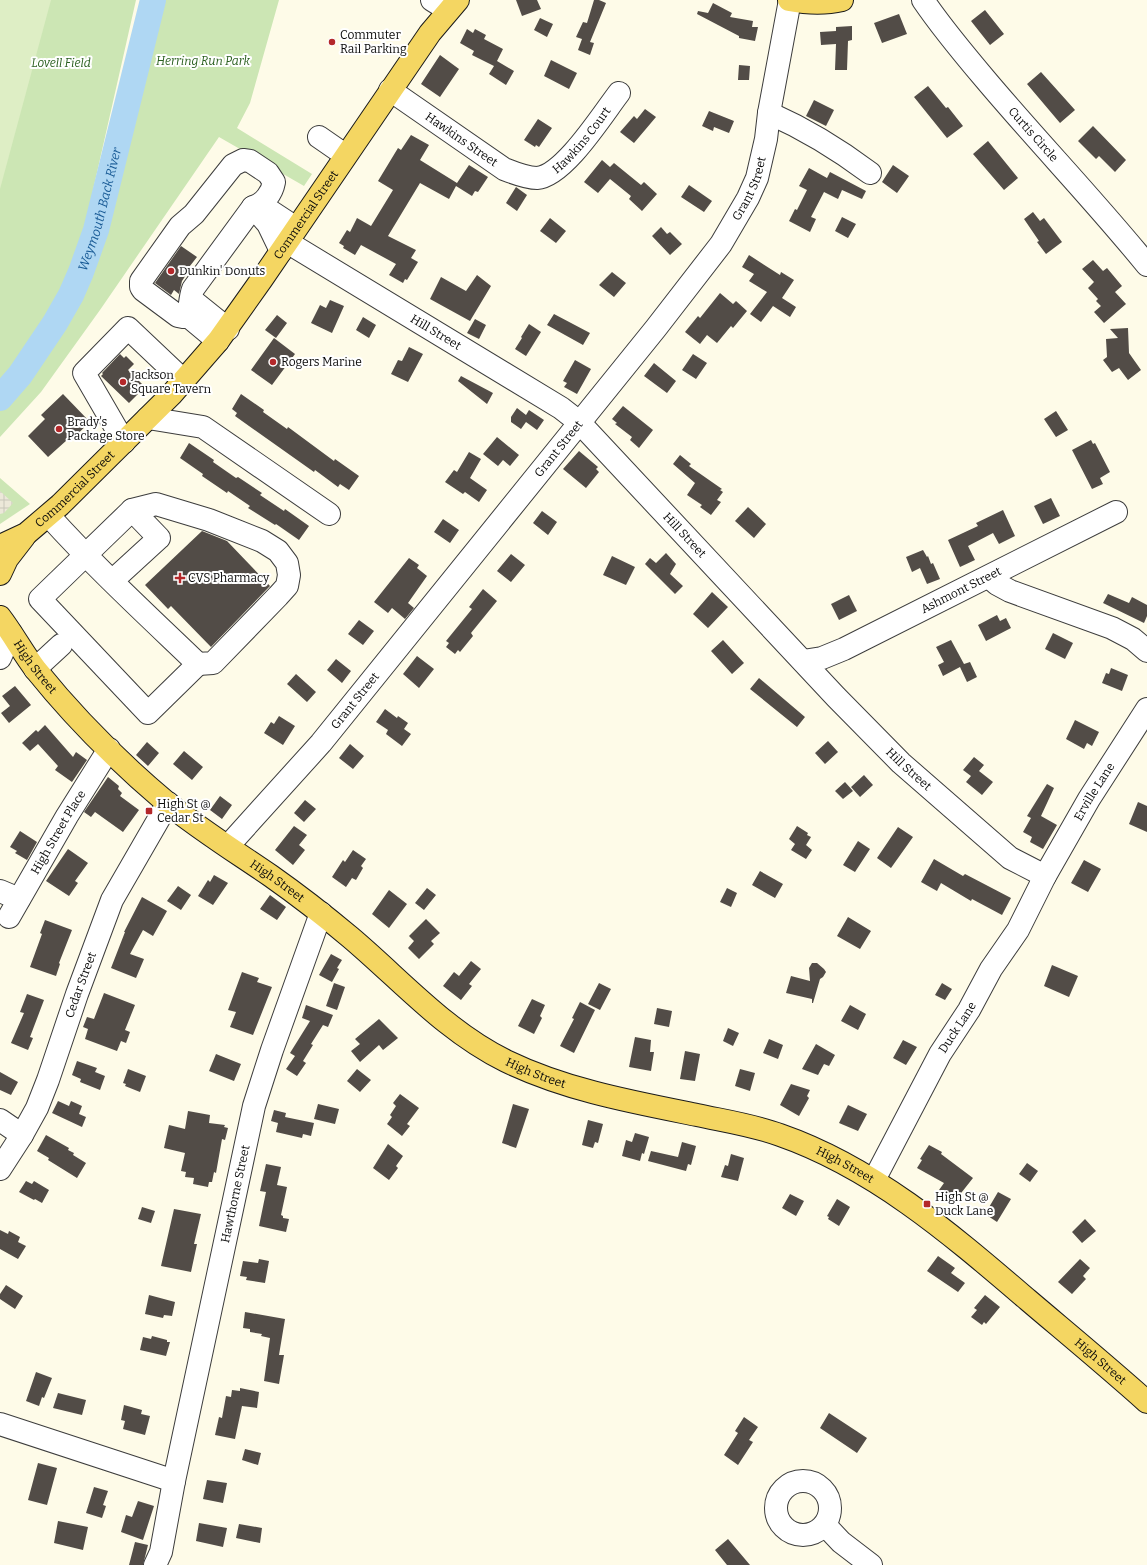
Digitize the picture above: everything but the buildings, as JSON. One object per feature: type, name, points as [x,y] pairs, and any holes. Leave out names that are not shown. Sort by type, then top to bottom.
[{"type":"main road","points":[[790,0],[817,2],[842,0]]},
{"type":"main road","name":"Commercial Street","points":[[0,546],[26,534],[48,516],[178,388],[223,335],[430,33],[446,3]]},
{"type":"main road","points":[[0,574],[7,559],[26,534]]},
{"type":"main road","name":"High Street","points":[[3,619],[35,669],[81,721],[168,803],[276,879],[321,913],[352,938],[419,1000],[475,1043],[503,1059],[557,1082],[590,1092],[750,1126],[820,1150],[874,1180],[929,1219],[967,1249],[1147,1402]]},
{"type":"street","name":"Grant Street","points":[[228,846],[321,743],[656,328],[720,244],[737,217],[757,178],[766,139],[769,113],[790,0]]},
{"type":"street","name":"Curtis Circle","points":[[923,0],[939,24],[1018,119],[1128,241],[1147,265]]},
{"type":"street","name":"Hawkins Street","points":[[390,90],[504,170],[519,175],[537,178]]},
{"type":"street","name":"Hawkins Court","points":[[537,178],[550,174],[562,165],[618,93]]},
{"type":"street","points":[[769,113],[817,137],[870,173]]},
{"type":"street","points":[[319,137],[345,155]]},
{"type":"street","points":[[243,160],[250,161],[268,173],[274,182],[273,186],[257,206],[193,289],[190,308],[183,317],[178,316],[142,290],[140,287],[143,276],[180,226],[194,214],[229,169],[237,162],[243,160]]},
{"type":"street","points":[[257,206],[268,224],[288,240]]},
{"type":"street","name":"Hill Street","points":[[288,240],[561,408],[579,422],[836,697],[907,768],[1010,858],[1044,876]]},
{"type":"street","points":[[190,308],[223,335]]},
{"type":"street","points":[[124,442],[84,373],[128,328],[178,388],[194,425]]},
{"type":"street","points":[[148,418],[203,427],[329,514]]},
{"type":"street","points":[[156,504],[209,520],[262,541],[278,551],[287,564],[289,575],[287,586],[213,662],[198,664],[148,713],[40,599],[85,555],[132,510],[156,504]]},
{"type":"street","points":[[112,582],[159,538],[132,510]]},
{"type":"street","name":"Ashmont Street","points":[[803,660],[822,658],[844,649],[989,578],[1116,512]]},
{"type":"street","points":[[48,516],[112,582],[198,664]]},
{"type":"street","points":[[989,578],[1010,591],[1112,628],[1133,639],[1147,651]]},
{"type":"street","points":[[0,658],[3,619]]},
{"type":"street","points":[[35,669],[60,645]]},
{"type":"street","name":"Erville Lane","points":[[1044,876],[1089,799],[1147,709]]},
{"type":"street","name":"High Street Place","points":[[9,903],[109,749]]},
{"type":"street","name":"Cedar Street","points":[[0,1169],[22,1136],[37,1108],[112,900],[168,803]]},
{"type":"street","name":"Duck Lane","points":[[874,1180],[940,1054],[969,1010],[991,969],[1018,930],[1044,876]]},
{"type":"street","name":"Hawthorne Street","points":[[155,1565],[161,1552],[174,1481],[254,1106],[272,1050],[321,913]]},
{"type":"street","points":[[0,1120],[22,1136]]},
{"type":"street","points":[[0,1424],[174,1481]]},
{"type":"street","points":[[825,1524],[841,1542],[871,1565]]},
{"type":"green space","name":"Lovell Field","points":[[0,0],[136,0],[72,283],[47,328],[0,391]]},
{"type":"green space","points":[[0,0],[51,0],[0,189]]},
{"type":"green space","name":"Herring Run Park","points":[[158,0],[279,0],[250,103],[237,128],[312,174],[304,186],[219,137],[100,310],[41,392],[0,437],[0,404],[22,380],[93,271],[104,235]]},
{"type":"green space","points":[[0,478],[30,504],[0,524]]},
{"type":"shaded area","points":[[0,491],[13,503],[4,513],[0,514]]},
{"type":"waterway","name":"Weymouth Back River","points":[[0,398],[20,375],[55,323],[71,295],[81,272],[96,230],[153,0]]},
{"type":"place","name":"Commuter Rail Parking","points":[[332,42]]},
{"type":"place","name":"Dunkin' Donuts","points":[[171,271]]},
{"type":"place","name":"Rogers Marine","points":[[273,362]]},
{"type":"place","name":"Jackson Square Tavern","points":[[123,382]]},
{"type":"place","name":"Brady's Package Store","points":[[59,429]]},
{"type":"place","name":"CVS Pharmacy","points":[[180,578]]},
{"type":"place","name":"High St @ Cedar St","points":[[149,811]]},
{"type":"place","name":"High St @ Duck Lane","points":[[927,1204]]}]
